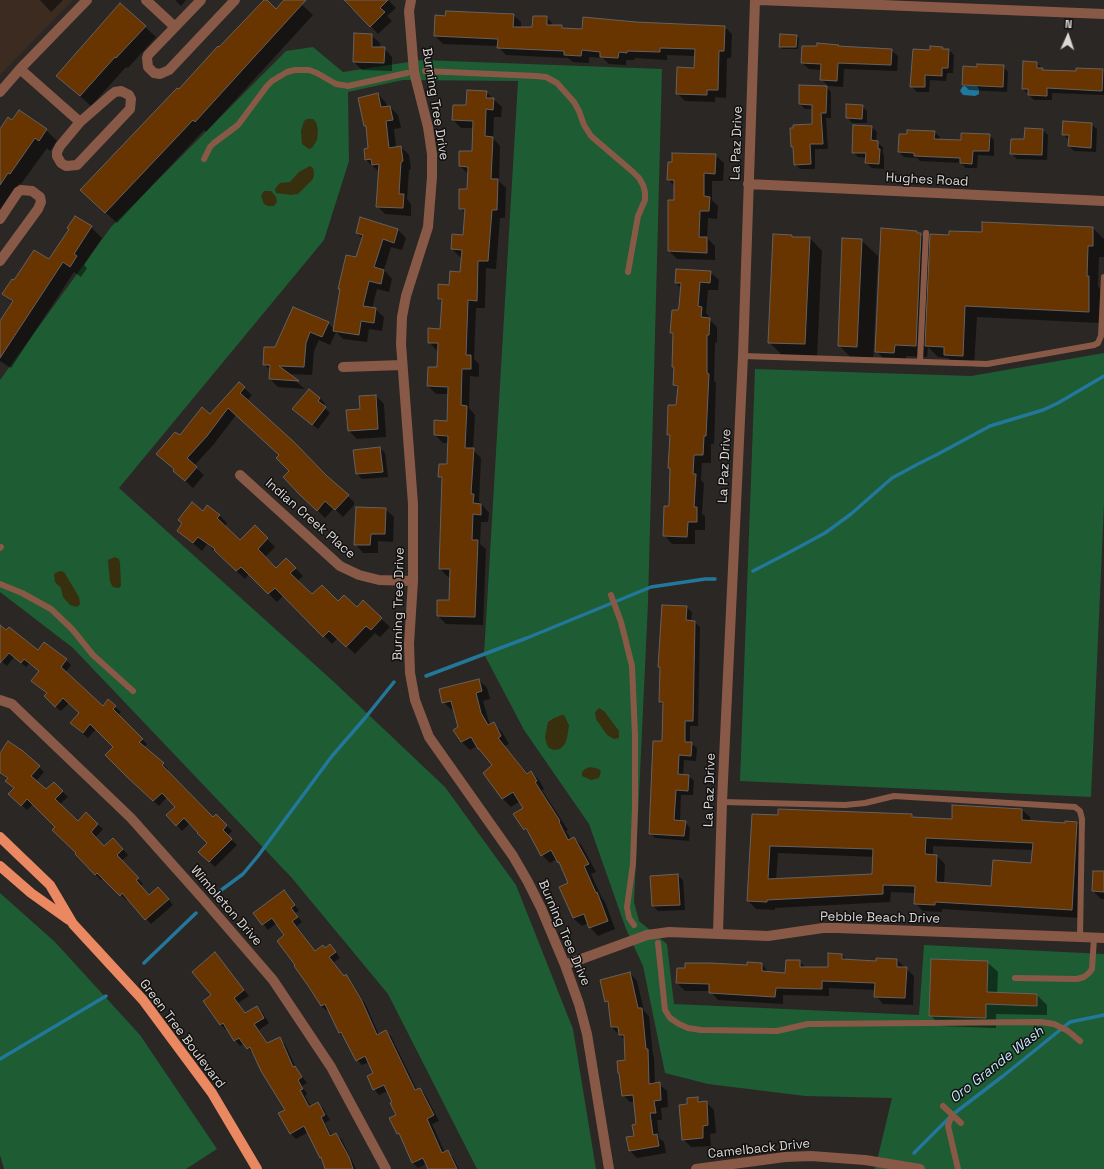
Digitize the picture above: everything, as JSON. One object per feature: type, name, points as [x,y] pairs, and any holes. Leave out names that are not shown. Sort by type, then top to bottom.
[{"type":"main road","name":"Green Tree Boulevard","points":[[0,837],[50,885],[73,924]]},
{"type":"main road","name":"Green Tree Boulevard","points":[[0,866],[31,893],[73,924],[143,1000],[212,1093],[258,1169]]},
{"type":"street","points":[[0,92],[20,69],[87,0]]},
{"type":"street","points":[[146,0],[175,27]]},
{"type":"street","points":[[201,0],[148,55],[148,67],[154,73],[160,74],[169,70],[235,0]]},
{"type":"street","name":"Burning Tree Drive","points":[[411,0],[409,11],[414,72],[428,127],[432,154],[432,201],[428,227],[406,296],[402,316],[402,365],[413,504],[413,581],[409,644],[410,673],[415,700],[429,737],[513,856],[541,908],[565,965],[579,1004],[587,1034],[608,1169]]},
{"type":"street","name":"La Paz Drive","points":[[718,934],[722,802],[743,356],[755,0]]},
{"type":"street","points":[[759,0],[924,3],[1104,14]]},
{"type":"street","points":[[20,69],[80,122]]},
{"type":"street","points":[[115,92],[125,92],[131,99],[130,109],[80,162],[76,165],[66,166],[59,160],[57,152],[60,146],[80,122],[115,92]]},
{"type":"street","name":"Hughes Road","points":[[748,184],[1104,201]]},
{"type":"street","points":[[0,219],[18,192],[21,190],[32,191],[40,197],[41,202],[38,208],[0,261]]},
{"type":"street","points":[[342,368],[402,365]]},
{"type":"street","name":"Indian Creek Place","points":[[240,475],[340,566],[359,575],[379,580],[413,581]]},
{"type":"street","name":"Wimbleton Drive","points":[[0,700],[12,704],[130,818],[204,900],[273,980],[331,1067],[386,1169]]},
{"type":"street","name":"Pebble Beach Drive","points":[[565,965],[647,935],[669,932],[768,936],[823,928],[837,928],[1080,936],[1099,938]]},
{"type":"street","name":"Camelback Drive","points":[[696,1169],[785,1157],[811,1156],[865,1160],[920,1169]]},
{"type":"lane","points":[[204,159],[210,147],[238,125],[267,86],[272,81],[287,72],[295,70],[309,70],[336,84],[348,86],[407,73]]},
{"type":"lane","points":[[425,71],[546,77],[557,83],[574,102],[584,125],[591,136],[633,172],[643,185],[645,200],[638,216],[628,272]]},
{"type":"lane","points":[[920,362],[926,233]]},
{"type":"lane","points":[[743,356],[987,364],[1094,345],[1098,342],[1101,336],[1104,277]]},
{"type":"lane","points":[[0,584],[22,593],[51,610],[72,629],[93,655],[133,691]]},
{"type":"lane","points":[[611,595],[621,622],[632,666],[635,735],[635,807],[633,864],[629,885],[628,907],[629,918],[634,925]]},
{"type":"lane","points":[[722,802],[844,804],[865,802],[894,796],[1075,807],[1080,811],[1082,819],[1080,936]]},
{"type":"lane","points":[[1015,978],[1077,979],[1084,977],[1092,969],[1099,938]]},
{"type":"lane","points":[[658,943],[665,1010],[670,1018],[688,1028],[701,1030],[777,1031],[808,1024],[1041,1022],[1054,1024],[1068,1030],[1080,1041]]},
{"type":"lane","points":[[943,1106],[961,1124]]},
{"type":"lane","points":[[952,1115],[948,1126],[958,1169]]},
{"type":"shaded area","points":[[0,0],[73,0],[0,75]]},
{"type":"green space","points":[[313,47],[343,72],[422,60],[662,69],[648,603],[634,902],[639,921],[667,944],[674,1004],[919,1015],[924,945],[1104,954],[1104,1169],[875,1169],[892,1098],[805,1096],[708,1084],[665,1073],[643,966],[626,929],[589,824],[524,730],[484,654],[518,81],[403,80],[348,92],[349,161],[324,240],[119,488],[334,682],[445,787],[516,885],[573,1029],[596,1169],[477,1169],[388,994],[291,877],[73,648],[0,592],[0,380],[111,227],[286,51]]},
{"type":"green space","points":[[1104,353],[1104,504],[1091,797],[740,781],[755,369],[971,376]]},
{"type":"green space","points":[[0,893],[55,942],[140,1035],[217,1149],[186,1169],[4,1169],[0,1155]]},
{"type":"sand","points":[[307,119],[313,119],[316,122],[318,130],[317,140],[312,148],[309,149],[302,144],[301,131],[304,121]]},
{"type":"sand","points":[[310,166],[313,168],[313,179],[298,194],[291,195],[276,193],[275,189],[280,183],[290,182],[299,172]]},
{"type":"sand","points":[[264,191],[271,191],[276,197],[277,202],[274,206],[264,204],[261,196]]},
{"type":"sand","points":[[115,557],[119,559],[120,563],[121,586],[119,588],[113,587],[110,582],[108,560]]},
{"type":"sand","points":[[60,571],[64,572],[79,597],[80,604],[77,607],[70,605],[63,597],[61,588],[55,582],[54,575]]},
{"type":"sand","points":[[599,708],[604,711],[619,731],[619,738],[614,739],[607,735],[596,719],[595,712]]},
{"type":"sand","points":[[564,715],[569,725],[567,738],[565,744],[560,749],[554,750],[549,748],[545,737],[548,722]]},
{"type":"sand","points":[[590,767],[601,771],[599,778],[591,780],[582,776],[582,772]]},
{"type":"water","points":[[964,86],[977,86],[979,89],[979,94],[975,96],[963,95],[960,91]]},
{"type":"building","points":[[264,0],[267,0],[276,9],[284,0],[306,0],[195,122],[193,120],[105,213],[80,190],[177,88],[179,89],[218,46],[219,47]]},
{"type":"building","points":[[344,0],[388,0],[380,8],[385,12],[370,27]]},
{"type":"building","points":[[120,3],[146,26],[116,58],[115,57],[80,96],[56,76]]},
{"type":"building","points":[[446,11],[514,14],[513,27],[532,27],[533,16],[547,16],[547,25],[562,25],[562,28],[582,29],[583,17],[636,22],[725,26],[724,51],[719,51],[718,90],[707,90],[707,95],[676,94],[677,67],[694,68],[695,49],[660,48],[660,52],[627,51],[627,53],[619,52],[618,58],[600,57],[600,52],[582,50],[581,56],[564,55],[564,51],[497,48],[498,39],[434,36],[435,15],[445,16]]},
{"type":"building","points":[[354,33],[372,34],[372,47],[385,47],[384,63],[353,62]]},
{"type":"building","points":[[780,34],[797,35],[796,47],[779,47]]},
{"type":"building","points":[[817,43],[839,45],[838,46],[892,49],[891,65],[838,63],[837,81],[820,80],[821,64],[801,63],[802,46],[817,46]]},
{"type":"building","points":[[930,46],[949,49],[948,68],[942,68],[942,76],[925,75],[925,87],[910,87],[913,49],[930,50]]},
{"type":"building","points":[[1023,61],[1037,62],[1037,68],[1043,68],[1042,70],[1076,71],[1076,68],[1103,69],[1102,91],[1047,88],[1047,96],[1028,95],[1028,89],[1022,89]]},
{"type":"building","points":[[977,64],[1004,65],[1003,87],[962,85],[963,66],[977,67]]},
{"type":"building","points":[[799,85],[827,86],[826,113],[821,113],[823,144],[810,144],[811,164],[794,165],[790,128],[793,128],[793,125],[812,124],[812,105],[799,104]]},
{"type":"building","points":[[467,90],[487,91],[486,98],[494,98],[493,110],[486,109],[485,136],[493,137],[491,179],[498,179],[497,210],[492,210],[488,261],[478,261],[477,301],[468,300],[466,355],[471,355],[471,369],[462,369],[461,405],[467,406],[465,448],[474,448],[471,494],[474,494],[473,503],[481,504],[481,515],[473,514],[472,540],[478,540],[475,617],[437,616],[437,600],[449,600],[450,569],[439,569],[442,477],[438,477],[439,464],[447,464],[448,436],[434,435],[434,420],[447,421],[448,387],[427,386],[428,367],[437,367],[438,343],[428,343],[428,328],[440,329],[442,299],[438,299],[438,284],[449,285],[450,271],[460,272],[462,250],[451,249],[452,234],[463,235],[465,209],[459,209],[459,189],[467,189],[468,167],[459,166],[459,151],[472,151],[473,121],[452,120],[453,105],[466,105]]},
{"type":"building","points":[[378,93],[381,107],[390,106],[393,120],[386,121],[389,148],[401,146],[403,161],[401,162],[399,194],[404,194],[403,208],[376,207],[379,164],[372,165],[371,159],[365,160],[364,149],[368,148],[366,126],[364,126],[358,98]]},
{"type":"building","points":[[846,104],[863,105],[862,119],[846,118]]},
{"type":"building","points":[[19,110],[47,129],[39,141],[35,138],[10,174],[8,173],[0,185],[0,129],[8,117],[12,120]]},
{"type":"building","points":[[1063,121],[1092,123],[1091,148],[1068,146],[1069,135],[1062,135]]},
{"type":"building","points":[[853,125],[872,126],[871,140],[878,141],[878,149],[880,149],[879,164],[865,163],[866,153],[852,153]]},
{"type":"building","points":[[1025,128],[1043,129],[1042,155],[1010,154],[1011,139],[1024,139]]},
{"type":"building","points":[[907,130],[935,131],[934,139],[961,140],[961,133],[990,134],[989,151],[973,151],[972,164],[960,163],[960,158],[914,156],[914,153],[898,152],[899,134],[907,134]]},
{"type":"building","points":[[672,153],[716,154],[715,174],[704,173],[704,196],[710,197],[709,211],[700,211],[699,237],[707,237],[707,253],[668,251],[668,200],[674,200],[674,180],[667,180],[668,162],[672,162]]},
{"type":"building","points":[[75,216],[92,226],[74,254],[77,256],[70,267],[63,262],[0,358],[0,321],[13,301],[2,294],[12,279],[14,280],[34,250],[49,259],[69,229],[67,228]]},
{"type":"building","points":[[360,217],[398,229],[394,243],[383,239],[374,267],[384,270],[381,284],[369,281],[363,306],[376,308],[374,323],[361,321],[359,335],[333,331],[340,289],[338,289],[346,255],[356,257],[363,235],[356,233]]},
{"type":"building","points":[[982,222],[1093,227],[1093,246],[1088,246],[1087,276],[1089,276],[1089,312],[965,306],[963,356],[944,355],[944,347],[925,346],[930,234],[949,235],[949,231],[982,232]]},
{"type":"building","points":[[881,228],[917,231],[917,233],[921,233],[916,346],[895,345],[894,353],[875,352]]},
{"type":"building","points":[[773,234],[792,235],[792,237],[810,237],[805,344],[768,343]]},
{"type":"building","points":[[842,238],[862,239],[857,347],[838,346]]},
{"type":"building","points":[[676,269],[711,271],[710,283],[700,282],[698,306],[702,307],[701,317],[710,318],[709,335],[707,335],[707,373],[709,374],[706,436],[704,436],[703,455],[694,455],[693,474],[696,474],[694,507],[697,507],[697,522],[688,522],[687,537],[663,536],[664,506],[669,506],[670,468],[668,468],[670,435],[667,435],[668,405],[676,405],[678,386],[673,385],[673,333],[670,333],[672,310],[678,310],[679,306],[681,283],[675,283]]},
{"type":"building","points":[[293,307],[329,322],[322,337],[310,332],[306,343],[304,367],[279,366],[299,381],[269,379],[270,365],[263,365],[264,347],[275,347]]},
{"type":"building","points":[[239,382],[245,387],[240,393],[349,495],[335,510],[325,501],[317,511],[300,495],[283,477],[289,471],[276,458],[279,455],[228,408],[207,436],[187,458],[197,467],[185,481],[173,471],[174,469],[156,454],[175,432],[180,435],[202,407],[210,414]]},
{"type":"building","points":[[309,389],[320,398],[318,401],[326,407],[312,425],[292,409]]},
{"type":"building","points":[[376,395],[378,429],[348,431],[346,410],[360,409],[359,396]]},
{"type":"building","points":[[380,447],[383,472],[356,474],[353,450]]},
{"type":"building","points":[[192,502],[203,511],[207,505],[220,515],[217,518],[240,540],[255,525],[268,538],[258,549],[276,568],[286,558],[296,568],[290,573],[312,594],[322,585],[338,601],[344,595],[357,607],[363,600],[382,618],[371,630],[366,626],[346,647],[329,631],[323,637],[275,588],[268,594],[241,567],[236,571],[214,550],[215,549],[198,537],[193,543],[177,531],[182,523],[178,520]]},
{"type":"building","points":[[356,507],[386,508],[385,534],[371,534],[370,545],[354,545]]},
{"type":"building","points":[[662,605],[687,606],[686,620],[695,621],[693,721],[685,721],[685,742],[692,742],[691,756],[679,755],[678,774],[689,775],[688,791],[676,790],[674,820],[686,821],[684,836],[649,834],[653,741],[662,741],[663,702],[659,702],[660,667],[658,667]]},
{"type":"building","points":[[0,625],[6,630],[9,627],[38,650],[44,642],[67,659],[61,667],[103,706],[108,699],[116,706],[113,709],[143,739],[139,742],[164,763],[162,765],[213,817],[216,814],[227,825],[223,830],[232,839],[209,862],[198,852],[207,843],[198,833],[184,818],[176,826],[166,815],[175,807],[162,793],[153,801],[105,755],[113,747],[90,724],[83,733],[70,723],[79,713],[63,698],[55,707],[44,696],[47,693],[31,681],[39,671],[24,659],[21,663],[9,653],[0,663]]},
{"type":"building","points":[[479,679],[482,691],[476,693],[481,713],[488,725],[494,722],[501,736],[498,738],[527,774],[531,771],[537,781],[535,782],[560,821],[559,822],[568,840],[574,837],[589,864],[584,866],[596,893],[597,892],[608,921],[589,928],[584,914],[573,918],[559,887],[568,883],[559,862],[558,863],[551,850],[541,856],[526,828],[524,830],[513,814],[523,808],[513,792],[502,799],[483,773],[492,765],[478,749],[471,737],[461,742],[453,730],[458,727],[451,701],[442,703],[439,689]]},
{"type":"building","points":[[8,741],[23,751],[40,766],[31,776],[46,789],[54,782],[63,791],[55,799],[78,821],[86,812],[98,824],[91,832],[104,846],[113,838],[123,849],[117,855],[139,878],[136,880],[149,895],[158,887],[169,899],[145,920],[122,893],[120,896],[97,873],[95,875],[75,854],[76,853],[52,830],[55,827],[27,799],[21,806],[8,794],[14,788],[5,781],[8,778],[0,773],[0,753]]},
{"type":"building","points":[[952,805],[1022,809],[1022,820],[1065,823],[1065,821],[1077,822],[1072,910],[935,902],[935,905],[914,904],[915,886],[883,885],[883,894],[767,900],[767,902],[747,901],[752,814],[778,815],[778,809],[912,814],[912,817],[952,819]],"holes":[[[926,838],[1033,843],[1031,863],[993,860],[991,886],[936,882],[937,855],[925,854]],[[770,846],[873,849],[872,874],[768,879]]]},
{"type":"building","points":[[1093,871],[1104,871],[1104,892],[1092,891]]},
{"type":"building","points":[[678,874],[680,905],[652,906],[650,876]]},
{"type":"building","points":[[284,890],[295,905],[291,908],[298,917],[292,921],[315,951],[323,945],[325,948],[330,944],[336,952],[329,957],[344,976],[346,974],[361,999],[377,1035],[386,1030],[415,1090],[420,1088],[434,1115],[427,1119],[442,1153],[448,1150],[457,1169],[428,1169],[423,1158],[412,1163],[399,1133],[397,1134],[389,1118],[396,1115],[384,1085],[373,1090],[367,1076],[373,1073],[365,1056],[356,1061],[341,1032],[339,1033],[325,1004],[321,1006],[294,966],[295,965],[277,941],[284,935],[272,918],[262,925],[253,913]]},
{"type":"building","points":[[215,952],[244,990],[234,998],[245,1013],[257,1006],[264,1018],[254,1024],[267,1043],[280,1037],[293,1067],[295,1066],[302,1077],[298,1080],[303,1089],[300,1090],[309,1107],[318,1102],[325,1115],[321,1117],[330,1136],[336,1133],[349,1157],[353,1169],[325,1169],[321,1157],[320,1158],[304,1126],[290,1134],[278,1113],[285,1110],[261,1071],[250,1047],[247,1049],[239,1038],[234,1041],[223,1023],[220,1025],[203,1001],[211,995],[192,972]]},
{"type":"building","points":[[828,953],[842,954],[842,959],[876,961],[876,958],[897,959],[897,967],[907,967],[905,998],[874,997],[875,983],[822,981],[822,989],[776,988],[775,997],[709,993],[709,984],[676,983],[677,968],[685,968],[685,963],[747,965],[747,962],[762,963],[762,971],[785,973],[786,960],[800,960],[800,967],[828,967]]},
{"type":"building","points":[[931,959],[988,961],[987,992],[1037,994],[1037,1006],[986,1004],[986,1018],[929,1016]]},
{"type":"building","points":[[630,972],[638,1008],[642,1008],[646,1049],[648,1049],[649,1084],[660,1082],[661,1100],[654,1101],[656,1113],[650,1113],[653,1135],[657,1134],[659,1146],[629,1151],[626,1137],[634,1136],[632,1125],[636,1124],[633,1095],[622,1096],[618,1073],[617,1061],[625,1060],[624,1035],[619,1035],[618,1027],[611,1027],[608,1001],[605,1002],[600,980]]},
{"type":"building","points":[[698,1097],[698,1102],[707,1101],[708,1125],[703,1126],[703,1138],[682,1140],[679,1105],[687,1104],[687,1098]]},
{"type":"waterway","points":[[753,571],[825,533],[851,514],[892,478],[990,426],[1043,410],[1058,403],[1104,376]]},
{"type":"waterway","points":[[426,676],[527,638],[651,587],[705,579],[715,579]]},
{"type":"waterway","points":[[220,891],[243,874],[258,856],[332,756],[394,682]]},
{"type":"waterway","points":[[144,963],[196,913]]},
{"type":"waterway","points":[[0,1059],[106,996]]},
{"type":"waterway","name":"Oro Grande Wash","points":[[914,1153],[952,1115],[1070,1022],[1104,1015]]}]
